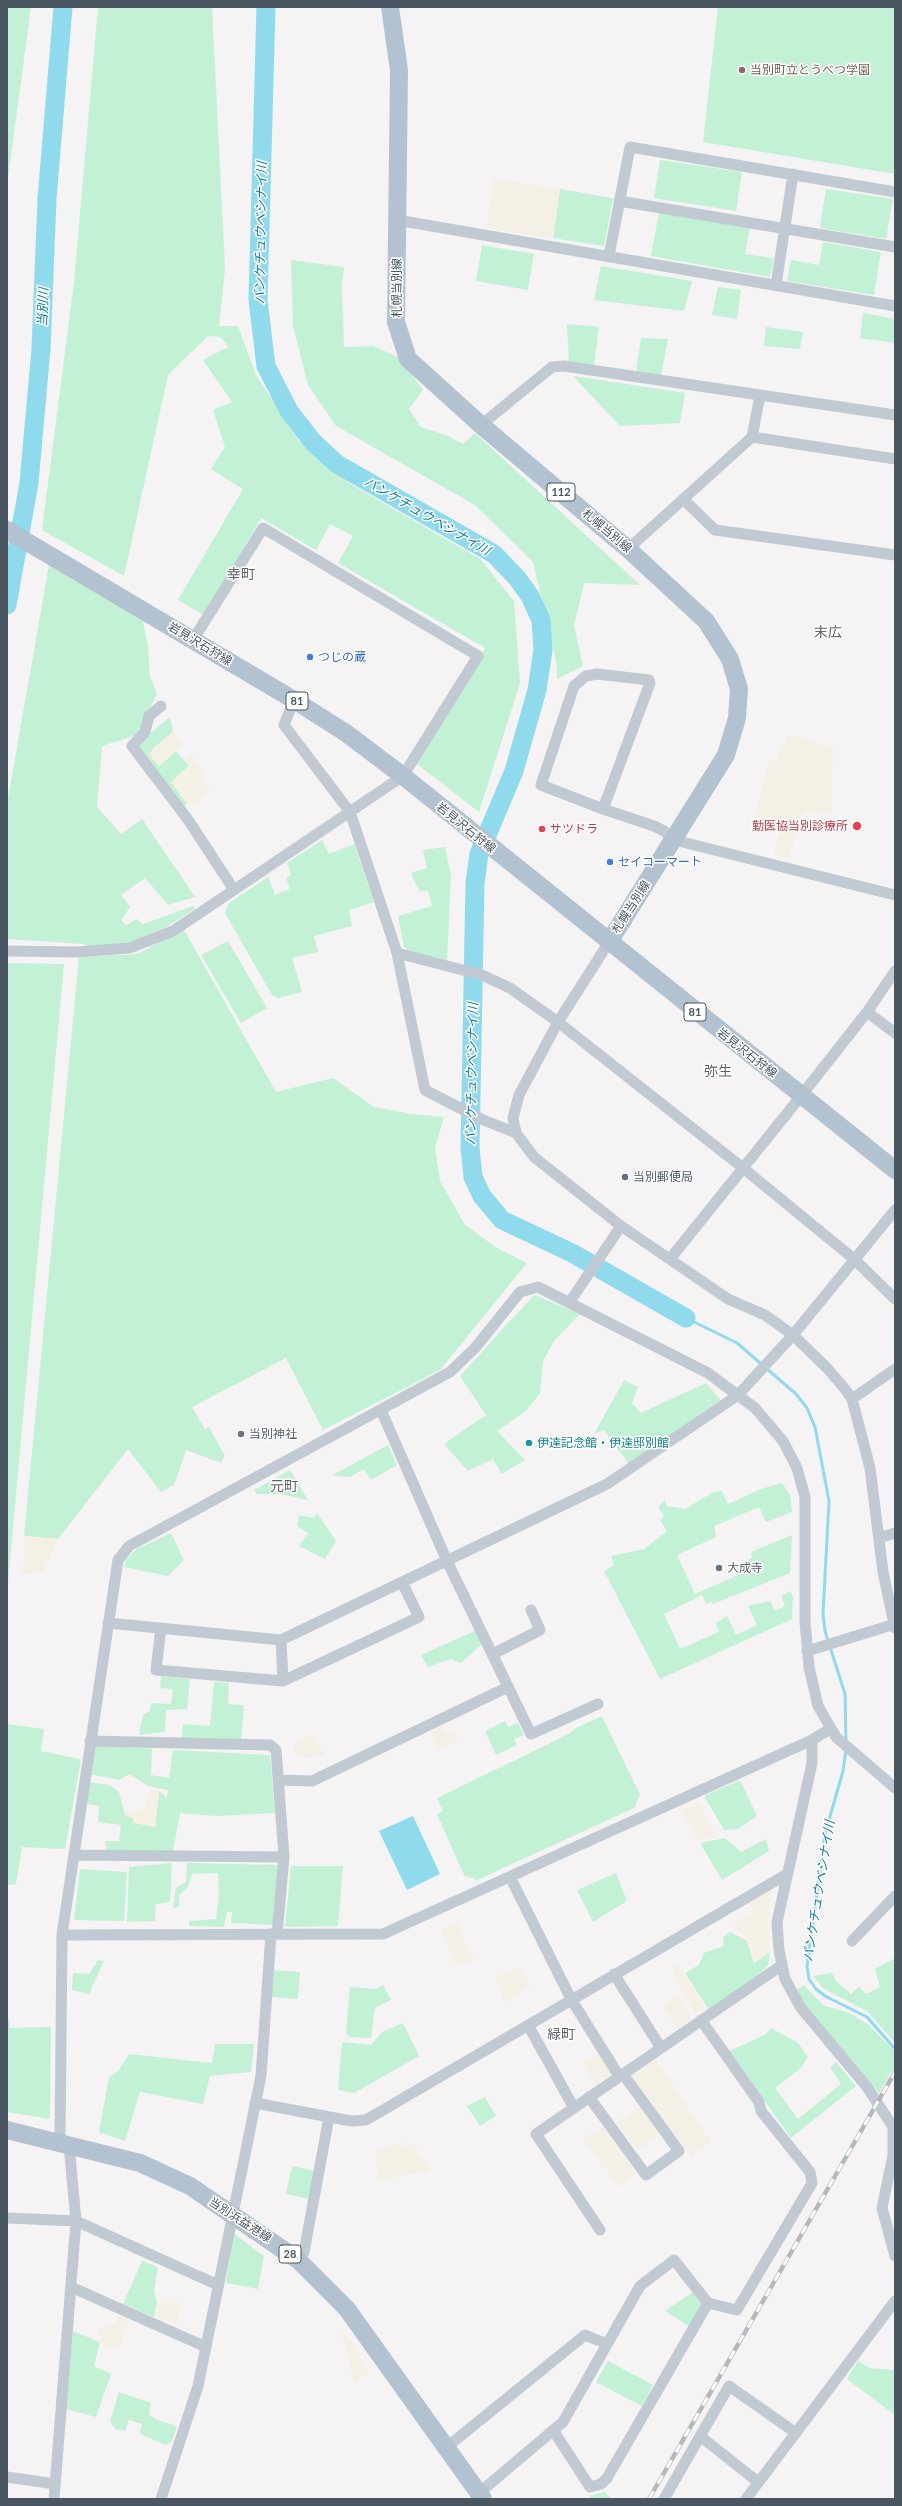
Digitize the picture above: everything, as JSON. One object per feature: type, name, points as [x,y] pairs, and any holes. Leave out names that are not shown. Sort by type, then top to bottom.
[{"type":"main road","name":"札幌当別線","points":[[390,7],[399,70],[396,322],[408,359],[481,424],[628,548],[706,621],[730,659],[739,689],[737,718],[726,755],[609,942]]},
{"type":"main road","name":"岩見沢石狩線","points":[[7,530],[194,640],[346,733],[403,776],[895,1170]]},
{"type":"main road","name":"当別浜益港線","points":[[7,2130],[65,2143],[140,2163],[190,2186],[298,2260],[347,2309],[481,2496]]},
{"type":"street","points":[[609,256],[630,146],[895,192]]},
{"type":"street","points":[[776,285],[786,229],[793,174]]},
{"type":"street","points":[[619,201],[895,247]]},
{"type":"street","points":[[397,220],[895,306]]},
{"type":"street","points":[[481,424],[552,368],[564,366],[895,415]]},
{"type":"street","points":[[628,548],[752,437],[760,396]]},
{"type":"street","points":[[752,437],[895,459]]},
{"type":"street","points":[[683,499],[715,530],[895,555]]},
{"type":"street","points":[[7,951],[77,952],[129,948],[173,931],[403,776],[478,656],[263,528],[194,640]]},
{"type":"street","points":[[603,809],[650,683],[649,680],[596,674],[586,676],[574,686],[541,785],[603,809],[664,831],[674,840],[895,895]]},
{"type":"street","points":[[294,700],[284,725],[350,812],[397,953],[425,1090],[452,1102],[481,1119],[516,1133]]},
{"type":"street","points":[[161,706],[149,716],[144,732],[132,746],[189,821],[234,890]]},
{"type":"street","points":[[609,942],[558,1022],[515,1106],[513,1118],[516,1133],[534,1157],[621,1226],[728,1299],[765,1315],[793,1335],[828,1368],[852,1399],[870,1468],[883,1572],[895,1625],[807,1650]]},
{"type":"street","points":[[397,953],[482,975],[510,988],[558,1022],[743,1168],[854,1259],[895,1300]]},
{"type":"street","points":[[670,1259],[801,1096],[866,1012],[895,971]]},
{"type":"street","points":[[866,1012],[895,1033]]},
{"type":"street","points":[[108,1623],[280,1640],[606,1484],[738,1395],[793,1335],[895,1210]]},
{"type":"street","points":[[569,1303],[600,1254],[621,1226]]},
{"type":"street","points":[[54,2499],[76,2221],[65,2143],[62,1935],[118,1560],[129,1546],[450,1372],[475,1348],[520,1292],[538,1287],[708,1373],[755,1408],[783,1441],[797,1468],[806,1512],[804,1594],[807,1650],[816,1700],[833,1733],[865,1764],[895,1788]]},
{"type":"street","points":[[852,1399],[895,1369]]},
{"type":"street","points":[[381,1410],[447,1560],[531,1734],[598,1704]]},
{"type":"street","points":[[879,1538],[895,1532]]},
{"type":"street","points":[[161,1628],[156,1670],[283,1681],[419,1617],[402,1582]]},
{"type":"street","points":[[493,1654],[540,1630],[530,1610]]},
{"type":"street","points":[[280,1640],[283,1681]]},
{"type":"street","points":[[279,1780],[312,1781],[508,1686]]},
{"type":"street","points":[[62,1935],[383,1934],[510,1878],[812,1740],[833,1733]]},
{"type":"street","points":[[812,1740],[812,1763],[777,1922],[782,1965],[785,1979],[801,2008],[867,2087],[893,2127],[893,2155],[882,2208],[895,2256]]},
{"type":"street","points":[[90,1741],[270,1745],[276,1750],[279,1780],[284,1857],[274,1934],[261,2076],[198,2386],[161,2499]]},
{"type":"street","points":[[74,1855],[284,1857]]},
{"type":"street","points":[[255,2103],[351,2121],[366,2120],[787,1874]]},
{"type":"street","points":[[510,1878],[572,1999],[621,2075],[679,2151],[646,2175],[589,2097]]},
{"type":"street","points":[[852,1942],[895,1896]]},
{"type":"street","points":[[600,2230],[536,2134],[782,1965]]},
{"type":"street","points":[[614,1974],[660,2048]]},
{"type":"street","points":[[481,2496],[563,2422],[640,2286],[674,2260],[708,2304],[737,2310],[812,2182],[810,2172],[761,2111],[759,2102],[701,2020]]},
{"type":"street","points":[[528,2025],[574,2108]]},
{"type":"street","points":[[298,2260],[304,2252],[329,2117]]},
{"type":"street","points":[[7,2218],[76,2221],[218,2285]]},
{"type":"street","points":[[71,2287],[206,2346]]},
{"type":"street","points":[[746,2499],[895,2301]]},
{"type":"street","points":[[553,2430],[590,2487],[601,2484],[607,2478],[708,2304]]},
{"type":"street","points":[[447,2447],[585,2335],[607,2344]]},
{"type":"street","points":[[664,2499],[729,2386],[796,2433]]},
{"type":"street","points":[[700,2436],[758,2482]]},
{"type":"street","points":[[7,2477],[55,2484]]},
{"type":"green space","points":[[7,7],[31,7],[7,185]]},
{"type":"green space","points":[[98,7],[212,7],[225,269],[219,326],[238,326],[256,375],[299,441],[349,483],[480,559],[514,601],[520,683],[479,812],[417,764],[485,648],[338,563],[353,536],[330,524],[316,550],[261,518],[205,616],[178,600],[243,489],[211,469],[225,447],[213,410],[232,402],[203,360],[228,347],[221,337],[208,336],[168,375],[124,576],[42,530],[74,282]]},
{"type":"green space","name":"当別町立とうべつ学園","points":[[718,7],[895,7],[895,174],[703,142]]},
{"type":"green space","points":[[660,160],[742,172],[736,211],[654,198]]},
{"type":"green space","points":[[560,189],[613,198],[604,246],[553,238]]},
{"type":"green space","points":[[826,189],[893,199],[886,239],[820,228]]},
{"type":"green space","points":[[659,212],[750,228],[745,254],[774,258],[770,277],[651,256]]},
{"type":"green space","points":[[823,242],[881,252],[874,295],[787,281],[791,260],[819,265]]},
{"type":"green space","points":[[482,245],[534,254],[528,290],[476,281]]},
{"type":"green space","points":[[291,260],[344,267],[342,285],[344,347],[373,346],[400,358],[423,390],[409,409],[421,427],[448,436],[463,444],[475,433],[640,585],[584,583],[574,626],[583,666],[557,679],[557,665],[533,562],[475,505],[336,426],[308,385],[293,326]]},
{"type":"green space","points":[[601,266],[692,281],[684,311],[594,300]]},
{"type":"green space","points":[[718,287],[741,290],[737,319],[712,315]]},
{"type":"green space","points":[[863,313],[895,319],[895,343],[860,338]]},
{"type":"green space","points":[[567,324],[599,327],[594,366],[569,363]]},
{"type":"green space","points":[[766,327],[803,332],[800,349],[764,346]]},
{"type":"green space","points":[[641,338],[668,339],[661,376],[636,372]]},
{"type":"green space","points":[[573,376],[685,393],[680,423],[620,426]]},
{"type":"green space","points":[[49,565],[115,604],[142,616],[148,647],[150,676],[157,694],[137,735],[102,746],[97,807],[121,834],[142,819],[195,897],[168,905],[145,878],[121,895],[130,907],[121,920],[126,925],[137,919],[143,924],[193,906],[195,909],[166,927],[127,943],[87,947],[84,944],[7,939],[7,804]]},
{"type":"green space","points":[[170,717],[173,732],[152,749],[159,766],[176,751],[189,766],[171,782],[187,804],[183,807],[137,748],[138,743]]},
{"type":"green space","points":[[322,840],[329,854],[354,844],[374,902],[349,910],[352,926],[314,936],[318,952],[292,958],[302,992],[278,998],[272,995],[225,913],[228,904],[268,877],[275,895],[290,889],[286,878],[291,875],[287,863]]},
{"type":"green space","points":[[445,847],[451,875],[447,960],[411,952],[404,947],[398,916],[432,906],[428,891],[419,891],[411,873],[427,868],[423,850]]},
{"type":"green space","points":[[184,930],[276,1092],[333,1078],[374,1107],[411,1114],[444,1117],[435,1148],[440,1181],[465,1225],[497,1248],[527,1263],[440,1370],[323,1430],[286,1358],[192,1407],[205,1429],[209,1427],[225,1456],[221,1463],[186,1450],[174,1485],[161,1492],[128,1449],[58,1539],[24,1536],[79,957],[137,954]]},
{"type":"green space","points":[[228,941],[267,1008],[241,1023],[201,955]]},
{"type":"green space","points":[[7,963],[64,964],[7,1594]]},
{"type":"green space","points":[[534,1295],[580,1314],[554,1341],[543,1361],[540,1393],[526,1411],[497,1431],[525,1460],[502,1474],[493,1459],[468,1471],[444,1444],[486,1415],[460,1376]]},
{"type":"green space","points":[[624,1380],[638,1387],[632,1403],[641,1413],[706,1383],[720,1400],[629,1464],[604,1430],[594,1434]]},
{"type":"green space","points":[[388,1445],[397,1465],[371,1480],[364,1469],[350,1477],[331,1476]]},
{"type":"green space","points":[[290,1470],[308,1500],[281,1494],[257,1494],[254,1490]]},
{"type":"green space","points":[[782,1483],[790,1495],[792,1512],[766,1522],[759,1507],[714,1526],[716,1537],[677,1555],[695,1594],[738,1575],[735,1565],[752,1558],[751,1552],[792,1535],[790,1573],[713,1604],[712,1602],[706,1604],[702,1595],[664,1614],[680,1649],[719,1632],[716,1623],[727,1616],[736,1635],[757,1625],[748,1606],[770,1601],[775,1611],[785,1606],[781,1596],[790,1591],[793,1597],[792,1619],[660,1679],[604,1571],[614,1565],[611,1556],[644,1549],[667,1531],[660,1520],[664,1516],[658,1507],[665,1500],[667,1506],[685,1509],[714,1492],[722,1491],[728,1504],[761,1489]]},
{"type":"green space","points":[[317,1513],[336,1541],[325,1559],[299,1546],[308,1533],[297,1526],[299,1515],[313,1518]]},
{"type":"green space","points":[[171,1533],[184,1560],[168,1576],[124,1567],[126,1559],[137,1549]]},
{"type":"green space","points":[[475,1631],[482,1644],[461,1663],[451,1659],[428,1667],[421,1655]]},
{"type":"green space","points":[[161,1676],[190,1679],[187,1709],[166,1710],[165,1732],[139,1735],[143,1715],[150,1711],[151,1703],[171,1704],[173,1689],[160,1688]]},
{"type":"green space","points":[[214,1682],[229,1683],[228,1704],[244,1705],[241,1743],[182,1739],[183,1724],[210,1726]]},
{"type":"green space","points":[[602,1716],[640,1795],[634,1808],[477,1880],[464,1875],[437,1814],[443,1811],[437,1798],[569,1734],[576,1728]]},
{"type":"green space","points":[[505,1721],[508,1727],[518,1723],[524,1735],[514,1739],[517,1745],[496,1755],[485,1731]]},
{"type":"green space","points":[[7,1724],[44,1729],[41,1751],[81,1759],[65,1849],[22,1847],[16,1884],[7,1885]]},
{"type":"green space","points":[[95,1746],[152,1748],[151,1775],[169,1778],[173,1750],[270,1755],[275,1813],[217,1816],[180,1813],[173,1851],[107,1851],[105,1841],[119,1841],[121,1825],[98,1822],[99,1806],[86,1804],[88,1782],[110,1785],[119,1792],[125,1815],[155,1827],[159,1791],[167,1798],[168,1790],[148,1786],[130,1774],[119,1780],[90,1774]]},
{"type":"green space","points":[[740,1780],[757,1816],[738,1829],[724,1830],[704,1796]]},
{"type":"green space","points":[[725,1838],[741,1852],[766,1839],[769,1851],[722,1880],[700,1843]]},
{"type":"green space","points":[[172,1863],[170,1902],[156,1904],[155,1921],[127,1922],[129,1867]]},
{"type":"green space","points":[[187,1863],[280,1865],[273,1925],[231,1923],[232,1912],[227,1912],[224,1927],[189,1926],[189,1921],[216,1919],[219,1896],[218,1873],[192,1874],[188,1888],[179,1895],[179,1907],[173,1908],[176,1888],[186,1882]]},
{"type":"green space","points":[[291,1866],[343,1866],[338,1926],[285,1927]]},
{"type":"green space","points":[[80,1869],[127,1872],[124,1921],[74,1920]]},
{"type":"green space","points":[[616,1873],[627,1901],[593,1922],[577,1890]]},
{"type":"green space","points":[[730,1932],[747,1941],[754,1963],[770,1952],[768,1966],[739,1991],[709,2010],[685,1973],[699,1965],[704,1953],[724,1946],[723,1937]]},
{"type":"green space","points":[[895,1958],[895,2043],[867,2011],[824,1989],[813,1976],[832,1973],[836,1981],[851,1994],[859,1987],[866,1994],[880,1987],[875,1969]]},
{"type":"green space","points":[[98,1960],[104,1961],[89,1994],[72,1990],[73,1973],[89,1974]]},
{"type":"green space","points":[[274,1970],[300,1972],[298,1999],[271,1997]]},
{"type":"green space","points":[[383,1985],[391,2000],[375,2008],[371,2038],[349,2037],[346,2033],[350,1987],[376,1989]]},
{"type":"green space","points":[[804,1985],[823,2005],[849,2013],[869,2025],[895,2052],[895,2066],[879,2093],[810,2012],[796,1990]]},
{"type":"green space","points":[[7,2020],[10,2021],[9,2028],[51,2027],[50,2119],[7,2112]]},
{"type":"green space","points":[[403,2023],[419,2056],[354,2093],[338,2090],[342,2042],[371,2045],[382,2032]]},
{"type":"green space","points":[[771,2028],[798,2043],[808,2057],[800,2069],[775,2088],[798,2119],[841,2084],[830,2067],[836,2062],[856,2086],[791,2138],[729,2051],[765,2035]]},
{"type":"green space","points":[[215,2044],[254,2044],[251,2072],[210,2076],[203,2104],[140,2092],[125,2141],[99,2132],[109,2077],[119,2070],[129,2054],[212,2063]]},
{"type":"green space","points":[[485,2097],[496,2116],[480,2126],[467,2106]]},
{"type":"green space","points":[[292,2166],[315,2171],[309,2199],[286,2194]]},
{"type":"green space","points":[[233,2233],[264,2256],[258,2289],[226,2283]]},
{"type":"green space","points":[[142,2261],[158,2267],[154,2291],[157,2302],[154,2317],[123,2304]]},
{"type":"green space","points":[[693,2292],[702,2302],[689,2326],[665,2311]]},
{"type":"green space","points":[[73,2331],[100,2342],[94,2366],[111,2374],[96,2417],[66,2409]]},
{"type":"green space","points":[[608,2361],[653,2385],[642,2406],[596,2382]]},
{"type":"green space","points":[[858,2361],[870,2368],[895,2370],[895,2415],[847,2379]]},
{"type":"green space","points":[[119,2392],[151,2403],[149,2415],[157,2420],[177,2426],[172,2441],[166,2445],[140,2434],[142,2424],[129,2420],[125,2431],[115,2429],[110,2421]]},
{"type":"green space","points":[[605,2492],[611,2499],[591,2499],[589,2496]]},
{"type":"sand","points":[[494,179],[560,189],[553,238],[486,228]]},
{"type":"sand","points":[[173,732],[183,745],[159,766],[148,754]]},
{"type":"sand","points":[[789,734],[833,747],[831,815],[803,812],[789,858],[774,854],[781,826],[755,818],[768,762],[776,760]]},
{"type":"sand","points":[[190,754],[205,773],[200,778],[210,791],[197,802],[187,804],[171,782],[189,766],[185,759]]},
{"type":"sand","points":[[24,1536],[58,1539],[43,1571],[23,1575]]},
{"type":"sand","points":[[441,1724],[446,1734],[454,1730],[458,1740],[439,1749],[429,1730]]},
{"type":"sand","points":[[303,1736],[313,1736],[325,1756],[299,1758],[294,1749],[295,1742],[302,1741]]},
{"type":"sand","points":[[149,1790],[159,1791],[155,1827],[133,1823],[133,1818],[125,1815],[125,1811],[134,1812],[145,1807]]},
{"type":"sand","points":[[698,1802],[717,1837],[698,1840],[681,1810]]},
{"type":"sand","points":[[771,1889],[768,1924],[770,1952],[754,1963],[749,1940],[733,1925],[754,1912],[748,1902]]},
{"type":"sand","points":[[457,1923],[474,1959],[457,1966],[441,1930]]},
{"type":"sand","points":[[679,1964],[705,2008],[696,2014],[677,1981],[672,1968]]},
{"type":"sand","points":[[520,1967],[530,1986],[505,2002],[495,1978]]},
{"type":"sand","points":[[678,1996],[691,2019],[678,2029],[662,2005]]},
{"type":"sand","points":[[601,2053],[612,2074],[596,2085],[583,2063]]},
{"type":"sand","points":[[655,2059],[711,2141],[692,2157],[634,2080],[634,2073]]},
{"type":"sand","points":[[639,2107],[659,2133],[638,2150],[617,2123]]},
{"type":"sand","points":[[603,2127],[636,2173],[619,2187],[583,2140]]},
{"type":"sand","points":[[401,2141],[404,2147],[412,2143],[430,2171],[379,2179],[375,2152]]},
{"type":"sand","points":[[160,2303],[182,2303],[177,2324],[157,2317]]},
{"type":"sand","points":[[120,2315],[128,2321],[120,2346],[111,2347],[101,2342],[97,2330],[115,2324]]},
{"type":"sand","points":[[344,2332],[357,2348],[368,2372],[354,2384],[342,2335]]},
{"type":"water","points":[[413,1816],[440,1874],[407,1890],[379,1831]]},
{"type":"waterway","name":"当別川","points":[[7,605],[29,483],[41,349],[47,199],[63,7]]},
{"type":"waterway","name":"パンケチュウベシナイ川","points":[[266,7],[258,300],[266,366],[289,411],[313,442],[337,464],[494,554],[517,578],[530,596],[541,620],[543,650],[537,690],[514,771],[479,854],[475,883],[470,1148],[473,1177],[482,1196],[502,1220],[572,1253],[686,1318]]},
{"type":"waterway","name":"パンケチュウベシナイ川","points":[[686,1318],[737,1343],[796,1394],[807,1408],[815,1427],[829,1501],[823,1614],[825,1631],[845,1694],[846,1742]]},
{"type":"waterway","name":"パンケチュウベシナイ川","points":[[846,1750],[843,1771],[825,1834],[807,1966],[809,1979],[816,1989],[825,1996],[867,2017],[895,2049]]},
{"type":"railway","points":[[649,2499],[895,2072]]},
{"type":"place","name":"当別町立とうべつ学園","points":[[742,70]]},
{"type":"place","name":"つじの蔵","points":[[310,657]]},
{"type":"place","name":"勤医協当別診療所","points":[[857,826]]},
{"type":"place","name":"サツドラ","points":[[542,829]]},
{"type":"place","name":"セイコーマート","points":[[610,862]]},
{"type":"place","name":"当別郵便局","points":[[625,1177]]},
{"type":"place","name":"当別神社","points":[[241,1434]]},
{"type":"place","name":"伊達記念館・伊達邸別館","points":[[529,1443]]},
{"type":"place","name":"大成寺","points":[[719,1568]]},
{"type":"district","name":"幸町","points":[[241,574]]},
{"type":"district","name":"末広","points":[[828,632]]},
{"type":"district","name":"弥生","points":[[718,1071]]},
{"type":"district","name":"元町","points":[[284,1486]]},
{"type":"district","name":"緑町","points":[[561,2034]]}]
